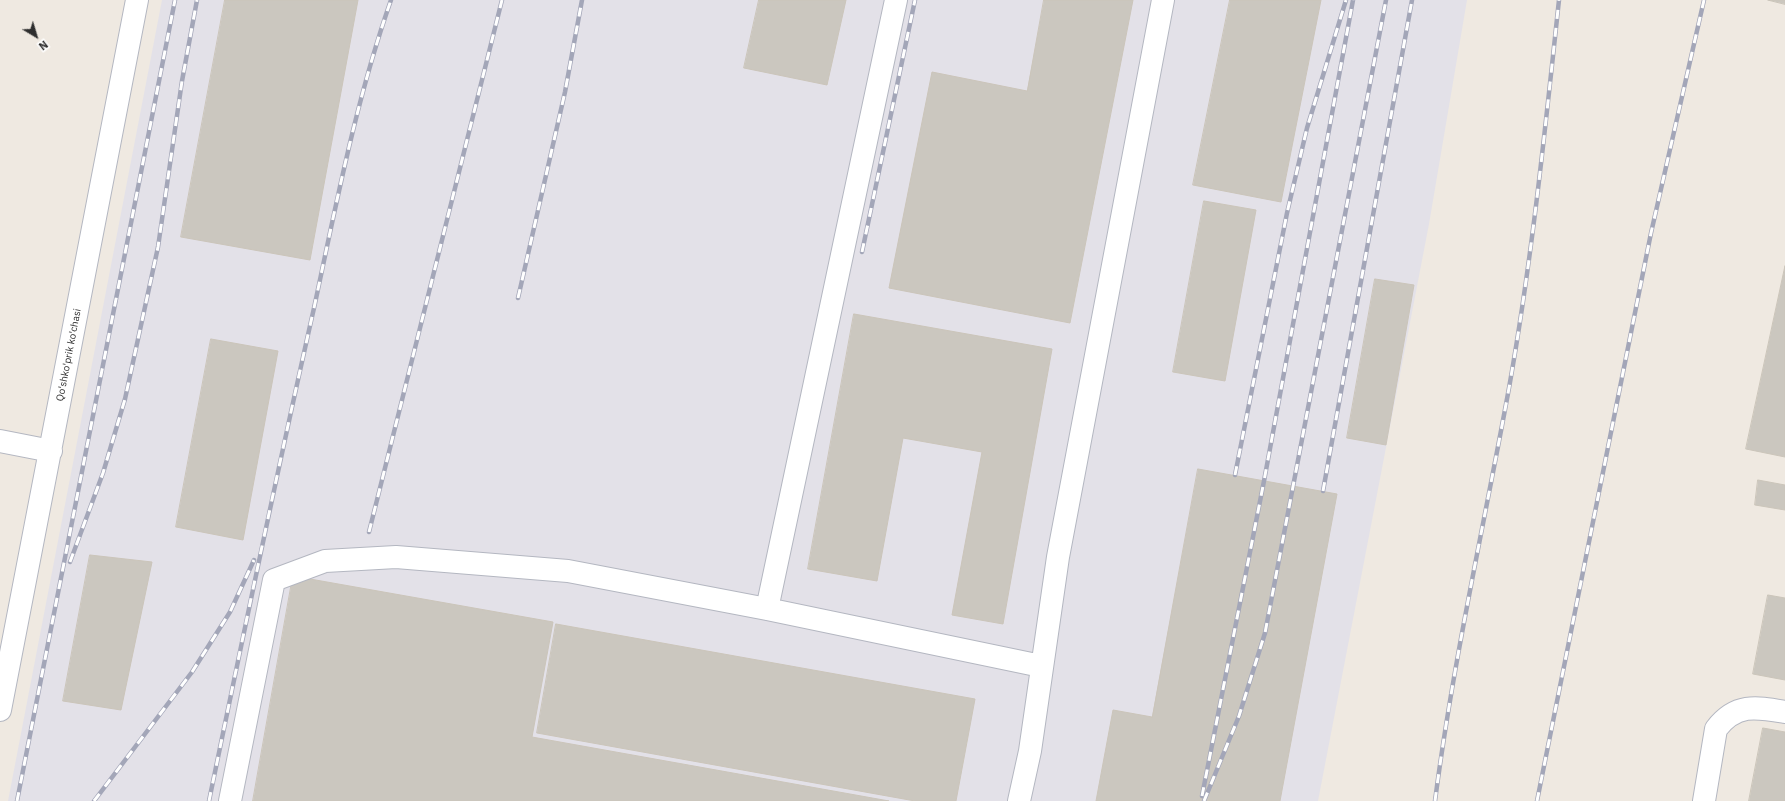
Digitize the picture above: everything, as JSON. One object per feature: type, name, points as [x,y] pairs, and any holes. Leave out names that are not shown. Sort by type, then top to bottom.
[{"type":"street","name":"Qo'shko'prik ko'chasi","points":[[0,710],[51,451],[136,0]]},
{"type":"street","points":[[767,609],[896,0]]},
{"type":"street","points":[[1019,801],[1030,751],[1041,666],[1060,549],[1163,0]]},
{"type":"street","points":[[0,441],[51,451]]},
{"type":"street","points":[[230,801],[274,580],[325,561],[396,556],[568,571],[767,609],[1041,666]]},
{"type":"street","points":[[1704,801],[1716,729],[1732,714],[1747,709],[1762,708],[1785,712]]},
{"type":"shaded area","points":[[162,0],[1467,0],[1429,224],[1318,801],[8,801]]},
{"type":"building","points":[[225,0],[358,0],[310,260],[181,237]]},
{"type":"building","points":[[759,0],[846,0],[827,85],[744,68]]},
{"type":"building","points":[[1044,0],[1133,0],[1070,323],[889,288],[932,72],[1027,91]]},
{"type":"building","points":[[1230,0],[1321,0],[1281,202],[1193,185]]},
{"type":"building","points":[[1768,0],[1785,0],[1785,4]]},
{"type":"building","points":[[1204,201],[1256,210],[1225,381],[1173,372]]},
{"type":"building","points":[[1785,266],[1785,457],[1746,449]]},
{"type":"building","points":[[1375,279],[1414,285],[1386,445],[1347,438]]},
{"type":"building","points":[[854,314],[1052,349],[1003,624],[952,615],[982,452],[903,438],[877,581],[808,569]]},
{"type":"building","points":[[211,339],[278,351],[243,540],[176,527]]},
{"type":"building","points":[[1198,469],[1337,494],[1280,801],[1096,801],[1113,710],[1152,717]]},
{"type":"building","points":[[1758,480],[1785,485],[1785,510],[1755,505]]},
{"type":"building","points":[[90,555],[152,562],[121,710],[63,701]]},
{"type":"building","points":[[293,576],[553,622],[532,737],[889,801],[253,801]]},
{"type":"building","points":[[1768,595],[1785,598],[1785,680],[1753,674]]},
{"type":"building","points":[[556,624],[975,699],[956,801],[915,801],[537,733]]},
{"type":"building","points":[[1763,728],[1785,732],[1785,801],[1749,801]]},
{"type":"railway","points":[[17,801],[175,0]]},
{"type":"railway","points":[[70,562],[103,473],[125,399],[158,247],[182,81],[197,0]]},
{"type":"railway","points":[[209,801],[273,493],[339,192],[367,76],[391,0]]},
{"type":"railway","points":[[369,532],[502,0]]},
{"type":"railway","points":[[518,298],[565,92],[582,0]]},
{"type":"railway","points":[[862,252],[915,0]]},
{"type":"railway","points":[[1235,475],[1287,213],[1307,128],[1346,0]]},
{"type":"railway","points":[[1202,796],[1264,481],[1353,0]]},
{"type":"railway","points":[[1204,801],[1239,716],[1265,633],[1386,0]]},
{"type":"railway","points":[[1323,491],[1412,0]]},
{"type":"railway","points":[[1435,801],[1442,749],[1460,645],[1509,388],[1525,291],[1549,97],[1559,0]]},
{"type":"railway","points":[[1537,801],[1651,233],[1704,0]]},
{"type":"railway","points":[[94,801],[192,672],[230,612],[254,560]]}]
